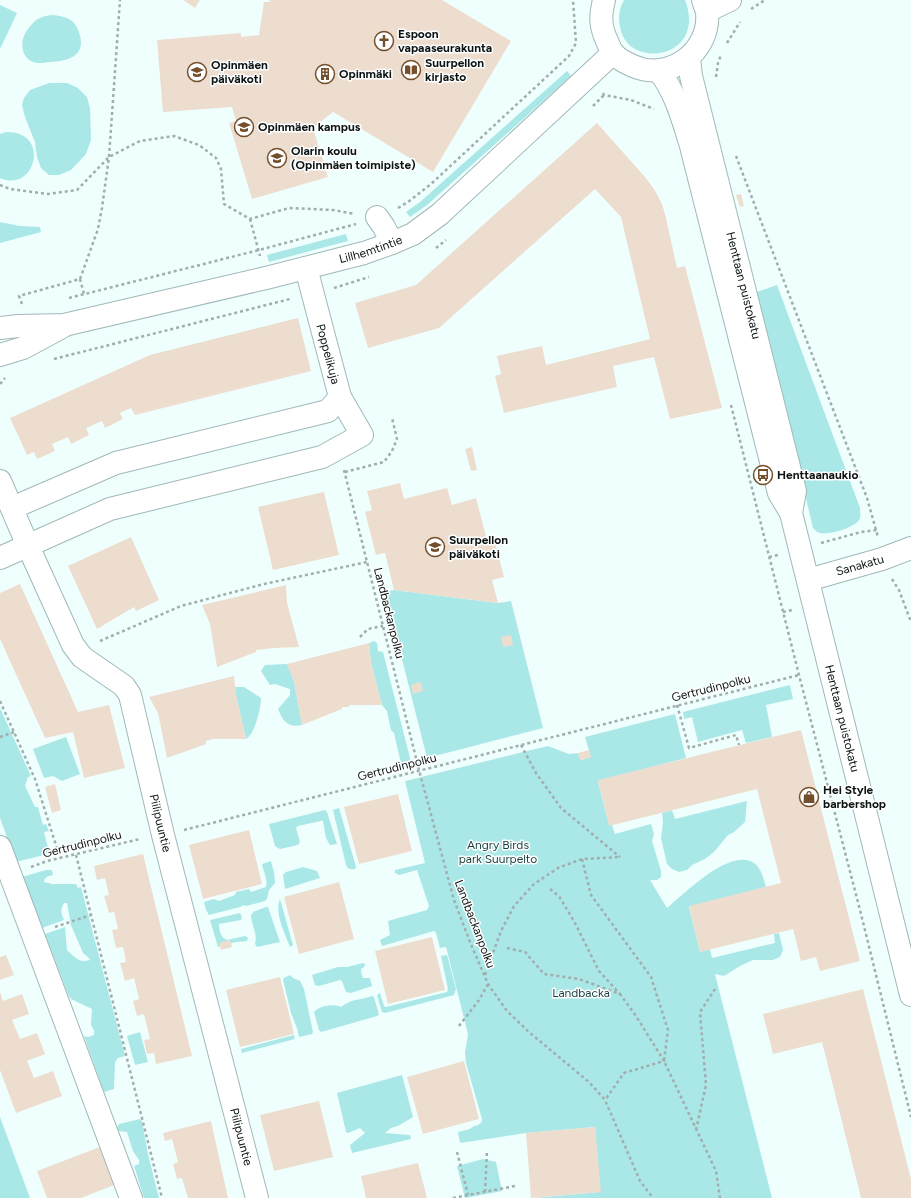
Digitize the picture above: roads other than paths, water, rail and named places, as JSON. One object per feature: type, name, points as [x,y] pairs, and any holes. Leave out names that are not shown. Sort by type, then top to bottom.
[{"type":"street","points":[[604,0],[601,13],[602,30],[613,53],[626,63],[641,70],[659,71],[675,67],[689,58],[700,45],[706,29],[705,6],[730,0]]},
{"type":"street","name":"Lillhemtintie","points":[[0,328],[64,325],[364,253],[413,234],[440,214],[613,53]]},
{"type":"street","name":"Henttaan puistokatu","points":[[689,58],[691,76],[795,491],[791,513]]},
{"type":"street","name":"Henttaan puistokatu","points":[[659,71],[668,82],[678,105],[691,146],[779,493],[791,513],[911,995]]},
{"type":"street","points":[[377,217],[392,243]]},
{"type":"street","name":"Poppelikuja","points":[[28,546],[110,509],[322,457],[362,435],[340,397],[306,268]]},
{"type":"street","name":"Lillhemtintie","points":[[0,355],[23,348],[64,325]]},
{"type":"street","points":[[12,508],[116,463],[328,410],[340,397]]},
{"type":"street","name":"Piilipuuntie","points":[[0,481],[73,645],[82,656],[124,686],[130,695],[163,834],[255,1196],[257,1198]]},
{"type":"street","points":[[0,558],[28,546]]},
{"type":"street","name":"Sanakatu","points":[[808,580],[882,559],[911,548]]},
{"type":"street","points":[[0,847],[131,1198]]},
{"type":"place","name":"Espoon vapaaseurakunta","points":[[384,41]]},
{"type":"place","name":"Suurpellon kirjasto","points":[[411,70]]},
{"type":"place","name":"Opinmäen päiväkoti","points":[[197,72]]},
{"type":"place","name":"Opinmäki","points":[[325,74]]},
{"type":"place","name":"Opinmäen kampus","points":[[244,127]]},
{"type":"place","name":"Olarin koulu (Opinmäen toimipiste)","points":[[277,158]]},
{"type":"place","name":"Henttaanaukio","points":[[763,475]]},
{"type":"place","name":"Suurpellon päiväkoti","points":[[435,547]]},
{"type":"place","name":"Hei Style barbershop","points":[[809,797]]},
{"type":"park label","name":"Angry Birds park Suurpelto","points":[[498,852]]},
{"type":"park label","name":"Landbacka","points":[[581,993]]}]
